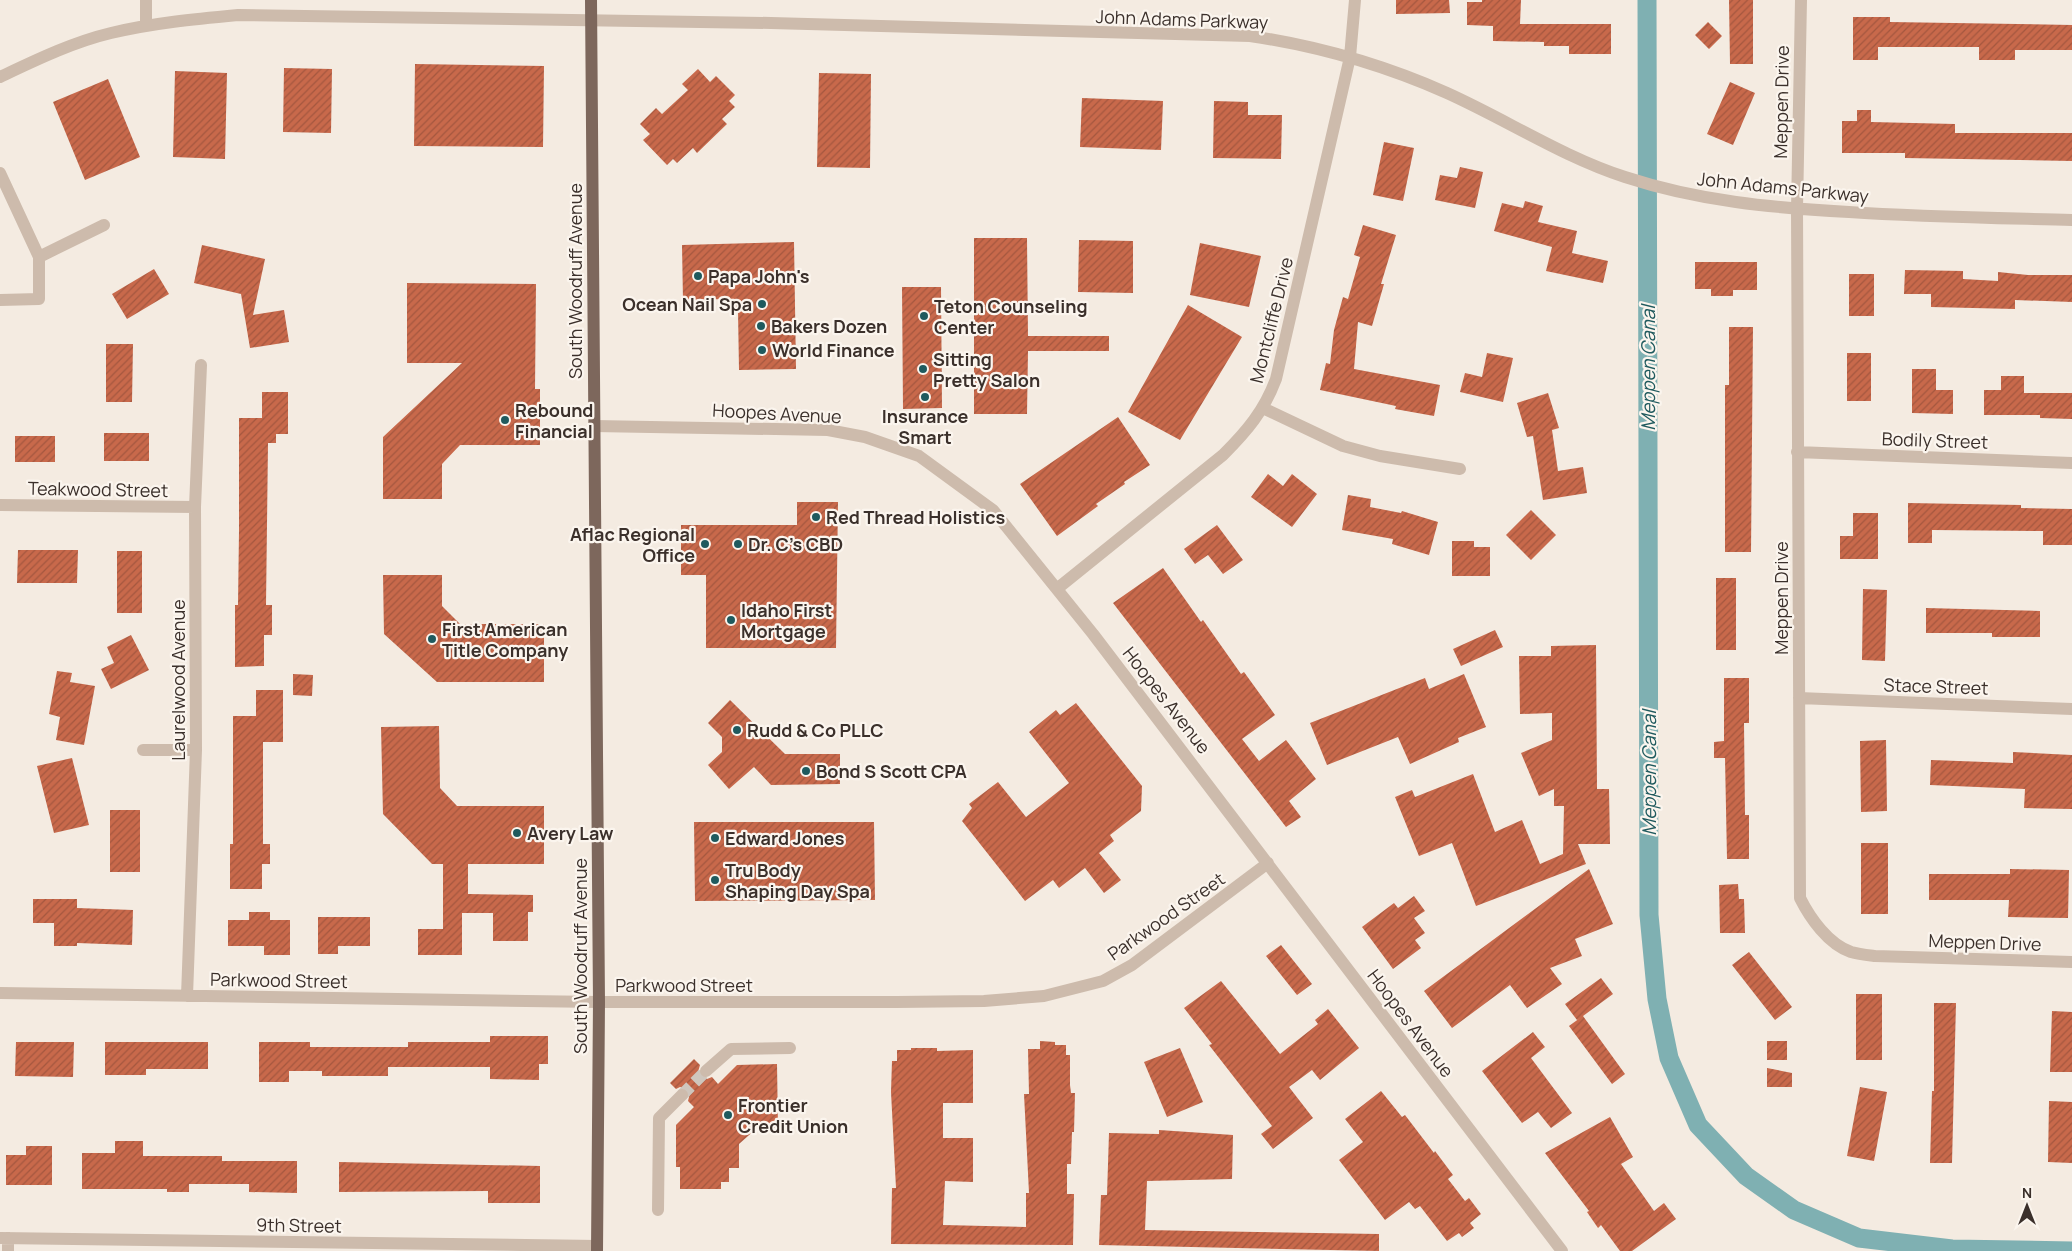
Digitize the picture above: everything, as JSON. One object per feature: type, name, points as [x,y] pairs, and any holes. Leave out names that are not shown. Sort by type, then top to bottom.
[{"type":"main road","name":"South Woodruff Avenue","points":[[590,0],[599,1002],[597,1248]]},
{"type":"street","points":[[146,0],[146,26]]},
{"type":"street","name":"Montcliffe Drive","points":[[1058,588],[1223,455],[1247,431],[1263,408],[1276,379],[1350,57],[1355,0]]},
{"type":"street","name":"Meppen Drive","points":[[1801,0],[1797,209],[1800,898],[1809,916],[1824,933],[1850,952],[1875,956],[2072,962]]},
{"type":"street","name":"John Adams Parkway","points":[[0,77],[60,50],[110,33],[146,26],[238,15],[789,23],[1250,36],[1299,44],[1350,57],[1447,93],[1582,161],[1659,187],[1736,203],[1797,209],[1893,215],[2072,220]]},
{"type":"street","points":[[0,173],[39,257],[39,299],[0,300]]},
{"type":"street","points":[[39,257],[104,225]]},
{"type":"street","name":"Laurelwood Avenue","points":[[186,996],[196,750],[195,507],[201,365]]},
{"type":"street","points":[[1263,408],[1343,446],[1380,456],[1460,469]]},
{"type":"street","name":"Hoopes Avenue","points":[[594,426],[828,430],[872,439],[919,456],[993,510],[1058,588],[1562,1251]]},
{"type":"street","name":"Bodily Street","points":[[1797,452],[2072,463]]},
{"type":"street","name":"Teakwood Street","points":[[0,505],[195,507]]},
{"type":"street","name":"Stace Street","points":[[1799,698],[2072,709]]},
{"type":"street","points":[[144,750],[196,750]]},
{"type":"street","name":"Parkwood Street","points":[[0,993],[599,1002],[897,1002],[984,1000],[1044,996],[1102,981],[1132,965],[1268,863]]},
{"type":"street","points":[[706,1071],[731,1049],[790,1048]]},
{"type":"street","points":[[658,1210],[659,1118],[682,1095]]},
{"type":"street","name":"9th Street","points":[[5,1243],[123,1246],[597,1248]]},
{"type":"building","points":[[1396,0],[1449,0],[1450,13],[1396,14]]},
{"type":"building","points":[[1482,0],[1521,0],[1520,24],[1611,24],[1611,54],[1569,54],[1569,46],[1544,46],[1544,42],[1493,41],[1493,26],[1467,25],[1467,2],[1482,2]]},
{"type":"building","points":[[1729,0],[1753,0],[1753,64],[1730,64]]},
{"type":"building","points":[[1853,17],[1890,17],[1890,22],[2072,25],[2072,50],[2015,50],[2015,60],[1979,60],[1979,47],[1878,47],[1878,60],[1853,60]]},
{"type":"building","points":[[1708,22],[1722,36],[1709,49],[1695,35]]},
{"type":"building","points":[[415,64],[544,66],[543,147],[414,146]]},
{"type":"building","points":[[284,68],[332,69],[331,133],[283,132]]},
{"type":"building","points":[[698,69],[710,82],[716,76],[735,95],[729,101],[735,107],[722,119],[727,124],[697,153],[693,148],[677,163],[673,159],[667,165],[643,140],[650,134],[640,124],[656,108],[662,114],[688,90],[682,84]]},
{"type":"building","points":[[175,71],[227,73],[225,159],[173,157]]},
{"type":"building","points":[[819,73],[871,74],[870,168],[817,167]]},
{"type":"building","points":[[108,79],[140,157],[85,180],[53,102]]},
{"type":"building","points":[[1730,82],[1755,93],[1733,145],[1707,134]]},
{"type":"building","points":[[1082,98],[1163,101],[1161,150],[1080,147]]},
{"type":"building","points":[[1214,101],[1248,102],[1248,115],[1282,115],[1281,159],[1213,158]]},
{"type":"building","points":[[1857,110],[1871,110],[1871,122],[1955,124],[1955,133],[2072,133],[2072,161],[1905,158],[1905,153],[1842,153],[1842,121],[1857,121]]},
{"type":"building","points":[[1384,142],[1414,148],[1403,201],[1373,195]]},
{"type":"building","points":[[1460,167],[1483,172],[1475,208],[1435,200],[1440,175],[1457,178]]},
{"type":"building","points":[[1525,201],[1543,206],[1538,222],[1577,231],[1572,253],[1608,261],[1603,283],[1546,271],[1552,247],[1494,231],[1502,203],[1523,208]]},
{"type":"building","points":[[1363,225],[1396,235],[1381,284],[1384,284],[1372,326],[1358,322],[1354,369],[1440,385],[1434,416],[1395,409],[1396,406],[1320,390],[1326,363],[1330,364],[1334,330],[1343,297],[1348,299],[1360,257],[1354,255]]},
{"type":"building","points":[[974,238],[1027,238],[1028,336],[1109,336],[1109,351],[1028,351],[1027,414],[974,414]]},
{"type":"building","points":[[1079,240],[1133,241],[1133,293],[1078,292]]},
{"type":"building","points":[[794,242],[796,369],[739,370],[738,311],[727,299],[683,300],[682,245]]},
{"type":"building","points":[[1200,243],[1261,256],[1249,307],[1190,295]]},
{"type":"building","points":[[202,245],[265,259],[253,315],[284,310],[289,342],[250,348],[241,294],[194,283]]},
{"type":"building","points":[[1695,262],[1757,262],[1757,290],[1733,290],[1733,296],[1711,296],[1711,289],[1695,289]]},
{"type":"building","points":[[154,269],[169,294],[127,319],[112,294]]},
{"type":"building","points":[[1905,270],[1963,271],[1963,279],[1998,281],[1998,272],[2028,275],[2072,275],[2072,302],[2015,300],[2015,309],[1931,307],[1931,294],[1904,294]]},
{"type":"building","points":[[1849,274],[1874,274],[1874,316],[1849,316]]},
{"type":"building","points":[[407,283],[536,284],[535,389],[540,389],[540,445],[460,445],[442,464],[442,499],[383,499],[383,437],[462,363],[407,363]]},
{"type":"building","points":[[902,287],[941,287],[942,408],[903,409]]},
{"type":"building","points":[[1188,305],[1242,337],[1180,440],[1128,412]]},
{"type":"building","points":[[1729,327],[1753,327],[1751,552],[1725,552],[1725,385],[1729,385]]},
{"type":"building","points":[[106,344],[133,344],[132,402],[106,402]]},
{"type":"building","points":[[1487,353],[1513,358],[1503,402],[1460,392],[1465,373],[1482,377]]},
{"type":"building","points":[[1847,353],[1871,353],[1871,401],[1847,401]]},
{"type":"building","points":[[1912,369],[1936,369],[1936,390],[1953,390],[1953,414],[1912,413]]},
{"type":"building","points":[[2001,376],[2024,376],[2024,393],[2072,393],[2072,419],[2040,418],[2040,415],[1984,415],[1984,390],[2001,390]]},
{"type":"building","points":[[262,392],[288,392],[288,434],[276,434],[276,443],[268,443],[266,605],[272,605],[272,635],[264,635],[264,666],[235,667],[235,605],[238,605],[239,418],[262,418]]},
{"type":"building","points":[[1548,393],[1559,428],[1552,430],[1558,471],[1583,467],[1587,493],[1543,500],[1533,436],[1527,437],[1517,403]]},
{"type":"building","points":[[1118,417],[1150,465],[1124,482],[1125,484],[1096,504],[1098,506],[1057,536],[1020,484]]},
{"type":"building","points":[[104,433],[149,433],[149,461],[104,461]]},
{"type":"building","points":[[15,436],[55,436],[55,462],[15,462]]},
{"type":"building","points":[[1268,474],[1283,486],[1292,474],[1317,494],[1292,527],[1251,497]]},
{"type":"building","points":[[1348,495],[1371,499],[1370,507],[1401,513],[1402,511],[1438,522],[1429,555],[1392,544],[1393,539],[1342,530]]},
{"type":"building","points":[[797,502],[838,502],[836,648],[706,648],[706,575],[681,575],[681,525],[797,525]]},
{"type":"building","points":[[1908,503],[2021,505],[2021,508],[2072,509],[2072,545],[2043,545],[2043,531],[1932,530],[1932,543],[1908,543]]},
{"type":"building","points":[[1531,510],[1556,535],[1531,560],[1506,535]]},
{"type":"building","points":[[1853,513],[1878,513],[1878,559],[1840,559],[1840,536],[1853,536]]},
{"type":"building","points":[[1217,525],[1243,560],[1223,574],[1208,555],[1195,564],[1184,549]]},
{"type":"building","points":[[1452,541],[1474,541],[1474,547],[1490,547],[1490,576],[1452,576]]},
{"type":"building","points":[[18,550],[78,550],[77,583],[17,583]]},
{"type":"building","points":[[117,551],[142,551],[142,613],[117,613]]},
{"type":"building","points":[[1163,568],[1201,622],[1203,620],[1241,674],[1244,672],[1275,715],[1242,739],[1259,761],[1286,740],[1316,779],[1289,801],[1301,817],[1286,827],[1113,603]]},
{"type":"building","points":[[383,575],[442,575],[442,606],[460,624],[544,624],[544,682],[437,682],[384,634]]},
{"type":"building","points":[[1716,578],[1736,578],[1736,650],[1716,650]]},
{"type":"building","points":[[1863,589],[1887,590],[1885,661],[1862,660]]},
{"type":"building","points":[[1926,608],[2040,611],[2040,637],[1992,637],[1992,633],[1926,633]]},
{"type":"building","points":[[1495,630],[1503,647],[1461,666],[1453,649]]},
{"type":"building","points":[[131,635],[149,670],[111,689],[101,669],[114,663],[107,647]]},
{"type":"building","points":[[1596,645],[1597,789],[1609,789],[1610,844],[1578,844],[1586,864],[1476,906],[1452,843],[1419,856],[1395,797],[1412,790],[1415,797],[1473,774],[1495,832],[1522,820],[1540,864],[1563,854],[1564,806],[1554,806],[1554,789],[1539,796],[1521,753],[1552,740],[1552,713],[1520,714],[1519,656],[1551,656],[1551,646]]},
{"type":"building","points":[[57,671],[72,673],[70,682],[95,686],[84,745],[56,740],[60,717],[49,714]]},
{"type":"building","points":[[293,674],[313,675],[312,696],[293,695]]},
{"type":"building","points":[[1464,674],[1486,727],[1458,738],[1459,742],[1410,764],[1398,737],[1327,765],[1310,723],[1425,678],[1429,689]]},
{"type":"building","points":[[1724,678],[1749,678],[1749,723],[1744,723],[1745,815],[1749,815],[1749,859],[1727,859],[1725,758],[1714,758],[1714,742],[1724,741]]},
{"type":"building","points":[[256,690],[283,690],[283,742],[263,742],[263,844],[270,844],[270,864],[262,864],[262,889],[230,889],[230,844],[233,844],[233,716],[256,716]]},
{"type":"building","points":[[730,700],[785,754],[840,754],[840,784],[771,785],[754,767],[729,789],[708,765],[722,752],[722,737],[708,723]]},
{"type":"building","points":[[1076,703],[1142,786],[1141,811],[1110,835],[1114,841],[1099,853],[1121,880],[1104,893],[1085,868],[1059,888],[1053,880],[1025,901],[962,821],[972,808],[969,804],[998,782],[1026,817],[1069,783],[1029,732],[1056,710],[1060,715]]},
{"type":"building","points":[[439,726],[440,788],[457,806],[544,806],[544,864],[468,864],[468,894],[533,895],[533,912],[528,912],[528,941],[493,941],[493,913],[462,913],[462,955],[418,955],[418,929],[443,929],[443,864],[432,864],[383,814],[381,727]]},
{"type":"building","points":[[1886,740],[1887,811],[1861,812],[1860,741]]},
{"type":"building","points":[[2013,752],[2072,755],[2072,809],[2024,808],[2025,789],[1930,785],[1931,760],[2013,763]]},
{"type":"building","points":[[72,758],[89,825],[54,833],[37,766]]},
{"type":"building","points":[[110,810],[140,810],[140,872],[110,872]]},
{"type":"building","points":[[694,822],[874,822],[875,900],[695,901]]},
{"type":"building","points":[[1861,843],[1888,843],[1888,914],[1861,914]]},
{"type":"building","points":[[1589,869],[1613,924],[1575,939],[1582,956],[1550,968],[1562,984],[1527,1008],[1510,985],[1452,1028],[1424,991]]},
{"type":"building","points":[[2010,869],[2069,870],[2068,918],[2008,917],[2009,900],[1929,900],[1929,874],[2010,874]]},
{"type":"building","points":[[1738,884],[1739,899],[1744,899],[1745,933],[1720,933],[1719,885]]},
{"type":"building","points":[[1414,896],[1425,911],[1414,918],[1425,933],[1415,940],[1421,948],[1393,969],[1362,927],[1394,903],[1398,908]]},
{"type":"building","points":[[33,899],[77,899],[77,908],[133,910],[132,945],[77,943],[77,946],[54,946],[54,923],[33,923]]},
{"type":"building","points":[[249,912],[270,912],[270,920],[290,920],[290,955],[264,955],[264,946],[228,946],[228,920],[249,920]]},
{"type":"building","points":[[318,917],[370,917],[370,946],[338,946],[338,954],[318,954]]},
{"type":"building","points":[[1281,945],[1312,984],[1297,995],[1266,956]]},
{"type":"building","points":[[1749,952],[1792,1007],[1775,1020],[1732,965]]},
{"type":"building","points":[[1601,978],[1613,994],[1583,1016],[1625,1074],[1612,1084],[1569,1026],[1580,1018],[1577,1020],[1565,1004]]},
{"type":"building","points":[[1221,981],[1280,1054],[1318,1024],[1315,1020],[1328,1009],[1359,1048],[1320,1080],[1312,1070],[1289,1087],[1313,1118],[1273,1149],[1261,1134],[1272,1126],[1209,1045],[1212,1044],[1184,1008]]},
{"type":"building","points":[[1856,994],[1882,994],[1882,1060],[1856,1060]]},
{"type":"building","points":[[1934,1003],[1956,1003],[1952,1163],[1930,1163],[1932,1091],[1934,1091]]},
{"type":"building","points":[[2052,1011],[2072,1012],[2072,1072],[2050,1072]]},
{"type":"building","points":[[1533,1032],[1545,1047],[1531,1058],[1572,1113],[1551,1128],[1538,1112],[1522,1123],[1482,1071]]},
{"type":"building","points":[[490,1036],[548,1036],[548,1064],[539,1064],[539,1080],[490,1079],[490,1067],[388,1067],[388,1076],[322,1076],[322,1071],[289,1071],[289,1082],[259,1082],[259,1042],[310,1042],[310,1047],[408,1047],[408,1042],[490,1042]]},
{"type":"building","points":[[1040,1041],[1055,1042],[1055,1045],[1066,1045],[1066,1055],[1070,1055],[1071,1093],[1075,1093],[1071,1164],[1067,1164],[1067,1194],[1074,1194],[1073,1245],[891,1244],[892,1188],[896,1188],[891,1092],[892,1061],[897,1061],[897,1050],[937,1048],[937,1051],[973,1050],[973,1103],[943,1103],[943,1138],[973,1138],[973,1182],[945,1181],[943,1225],[1026,1227],[1026,1193],[1029,1193],[1024,1094],[1029,1094],[1028,1049],[1040,1049]]},
{"type":"building","points":[[1767,1041],[1787,1041],[1787,1060],[1767,1060]]},
{"type":"building","points":[[16,1042],[74,1042],[73,1077],[15,1076]]},
{"type":"building","points":[[105,1042],[208,1042],[208,1069],[146,1069],[146,1075],[105,1075]]},
{"type":"building","points":[[1180,1048],[1203,1102],[1167,1117],[1144,1062]]},
{"type":"building","points":[[694,1059],[700,1065],[698,1072],[700,1077],[707,1079],[712,1077],[718,1084],[737,1065],[777,1064],[778,1128],[757,1128],[739,1144],[739,1168],[729,1168],[729,1182],[721,1182],[721,1189],[680,1189],[680,1167],[676,1167],[676,1125],[694,1107],[688,1101],[690,1093],[687,1089],[680,1087],[676,1089],[670,1083]]},
{"type":"building","points":[[1767,1068],[1792,1073],[1792,1087],[1767,1087]]},
{"type":"building","points":[[1860,1087],[1887,1092],[1874,1161],[1847,1156]]},
{"type":"building","points":[[1381,1091],[1402,1117],[1405,1115],[1434,1153],[1435,1151],[1453,1175],[1448,1179],[1465,1201],[1469,1198],[1481,1214],[1470,1223],[1474,1228],[1462,1237],[1459,1233],[1447,1241],[1420,1206],[1415,1209],[1409,1202],[1385,1220],[1339,1160],[1363,1142],[1345,1119]]},
{"type":"building","points":[[2049,1101],[2072,1102],[2072,1163],[2048,1162]]},
{"type":"building","points":[[1610,1117],[1633,1157],[1621,1164],[1654,1211],[1664,1203],[1676,1219],[1632,1251],[1620,1251],[1601,1225],[1598,1228],[1587,1212],[1589,1211],[1545,1153]]},
{"type":"building","points":[[1159,1130],[1233,1135],[1232,1179],[1147,1181],[1145,1230],[1379,1234],[1379,1251],[1099,1245],[1101,1195],[1107,1195],[1109,1133],[1159,1134]]},
{"type":"building","points":[[115,1141],[143,1141],[143,1156],[222,1156],[222,1161],[297,1161],[297,1193],[249,1192],[249,1184],[189,1184],[189,1192],[167,1192],[167,1189],[82,1189],[82,1153],[115,1153]]},
{"type":"building","points":[[26,1146],[52,1146],[52,1185],[6,1185],[6,1155],[26,1155]]},
{"type":"building","points":[[339,1162],[540,1166],[540,1203],[488,1203],[488,1191],[339,1192]]},
{"type":"waterway","name":"Meppen Canal","points":[[1647,0],[1649,915],[1657,999],[1669,1058],[1698,1125],[1746,1176],[1794,1210],[1859,1238],[1952,1249],[2072,1251]]},
{"type":"tunnel","points":[[682,1095],[706,1071]]},
{"type":"place","name":"Papa John's","points":[[698,276]]},
{"type":"place","name":"Ocean Nail Spa","points":[[762,304]]},
{"type":"place","name":"Teton Counseling Center","points":[[924,316]]},
{"type":"place","name":"Bakers Dozen","points":[[761,326]]},
{"type":"place","name":"World Finance","points":[[762,350]]},
{"type":"place","name":"Sitting Pretty Salon","points":[[923,369]]},
{"type":"place","name":"Insurance Smart","points":[[925,397]]},
{"type":"place","name":"Rebound Financial","points":[[505,420]]},
{"type":"place","name":"Red Thread Holistics","points":[[816,517]]},
{"type":"place","name":"Aflac Regional Office","points":[[705,544]]},
{"type":"place","name":"Dr. C's CBD","points":[[738,544]]},
{"type":"place","name":"Idaho First Mortgage","points":[[731,620]]},
{"type":"place","name":"First American Title Company","points":[[432,639]]},
{"type":"place","name":"Rudd & Co PLLC","points":[[737,730]]},
{"type":"place","name":"Bond S Scott CPA","points":[[806,771]]},
{"type":"place","name":"Avery Law","points":[[517,833]]},
{"type":"place","name":"Edward Jones","points":[[715,838]]},
{"type":"place","name":"Tru Body Shaping Day Spa","points":[[715,880]]},
{"type":"place","name":"Frontier Credit Union","points":[[728,1115]]}]
